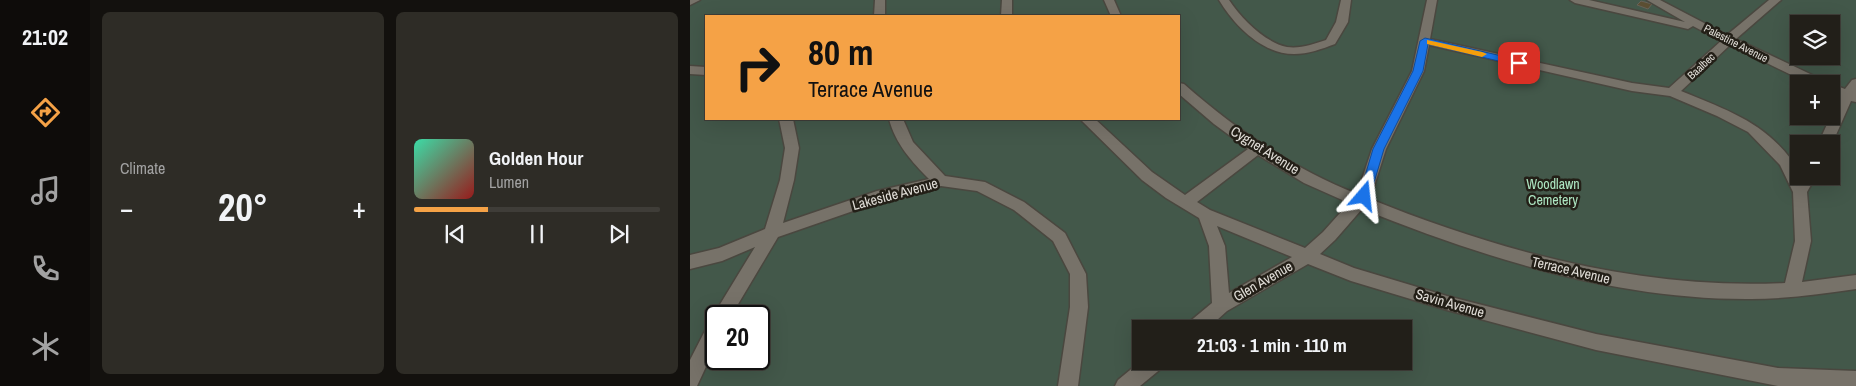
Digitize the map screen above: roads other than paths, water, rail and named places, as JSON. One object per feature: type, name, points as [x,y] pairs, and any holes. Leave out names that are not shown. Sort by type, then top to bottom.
[{"type":"lane","points":[[690,2],[695,0]]},
{"type":"lane","points":[[880,0],[880,15]]},
{"type":"lane","points":[[1007,0],[1007,15]]},
{"type":"lane","points":[[1109,0],[1116,15]]},
{"type":"lane","points":[[1224,0],[1240,21],[1263,40],[1283,50],[1312,48],[1331,42],[1342,22],[1346,0]]},
{"type":"lane","name":"Glen Avenue","points":[[1205,320],[1221,306],[1306,257],[1364,196],[1379,149],[1418,71],[1432,0]]},
{"type":"lane","points":[[1575,0],[1678,23],[1728,40]]},
{"type":"lane","name":"Palestine Avenue","points":[[1652,0],[1728,40],[1802,75]]},
{"type":"lane","name":"Baalbec","points":[[1672,92],[1712,57],[1728,40],[1776,0]]},
{"type":"lane","points":[[1425,41],[1632,87],[1672,92],[1722,113],[1753,129],[1786,163],[1800,192],[1803,241],[1792,289]]},
{"type":"lane","points":[[690,70],[705,71]]},
{"type":"lane","points":[[1830,135],[1852,96],[1856,83]]},
{"type":"lane","name":"Cygnet Avenue","points":[[1180,88],[1207,112],[1258,148],[1292,169],[1359,202]]},
{"type":"lane","points":[[1840,91],[1852,96]]},
{"type":"lane","points":[[729,305],[772,233],[787,180],[792,148],[786,120]]},
{"type":"lane","points":[[896,120],[898,128],[919,161],[941,181]]},
{"type":"lane","name":"Savin Avenue","points":[[1088,120],[1147,176],[1186,203],[1206,214],[1351,274],[1430,298],[1570,336],[1778,377],[1856,380]]},
{"type":"lane","points":[[1186,203],[1258,148]]},
{"type":"lane","name":"Lakeside Avenue","points":[[690,262],[722,254],[772,233],[877,197],[941,181],[980,186],[1019,206],[1058,237],[1078,274],[1080,307],[1068,386]]},
{"type":"lane","points":[[1800,192],[1804,185]]},
{"type":"lane","name":"Terrace Avenue","points":[[1359,202],[1495,251],[1561,269],[1622,282],[1687,290],[1738,293],[1856,282]]},
{"type":"lane","name":"Glen Avenue","points":[[1206,214],[1217,246],[1221,306]]},
{"type":"lane","points":[[690,380],[705,349]]},
{"type":"lane","points":[[1125,386],[1145,370]]},
{"type":"park label","name":"Woodlawn Cemetery","points":[[1553,192]]}]
